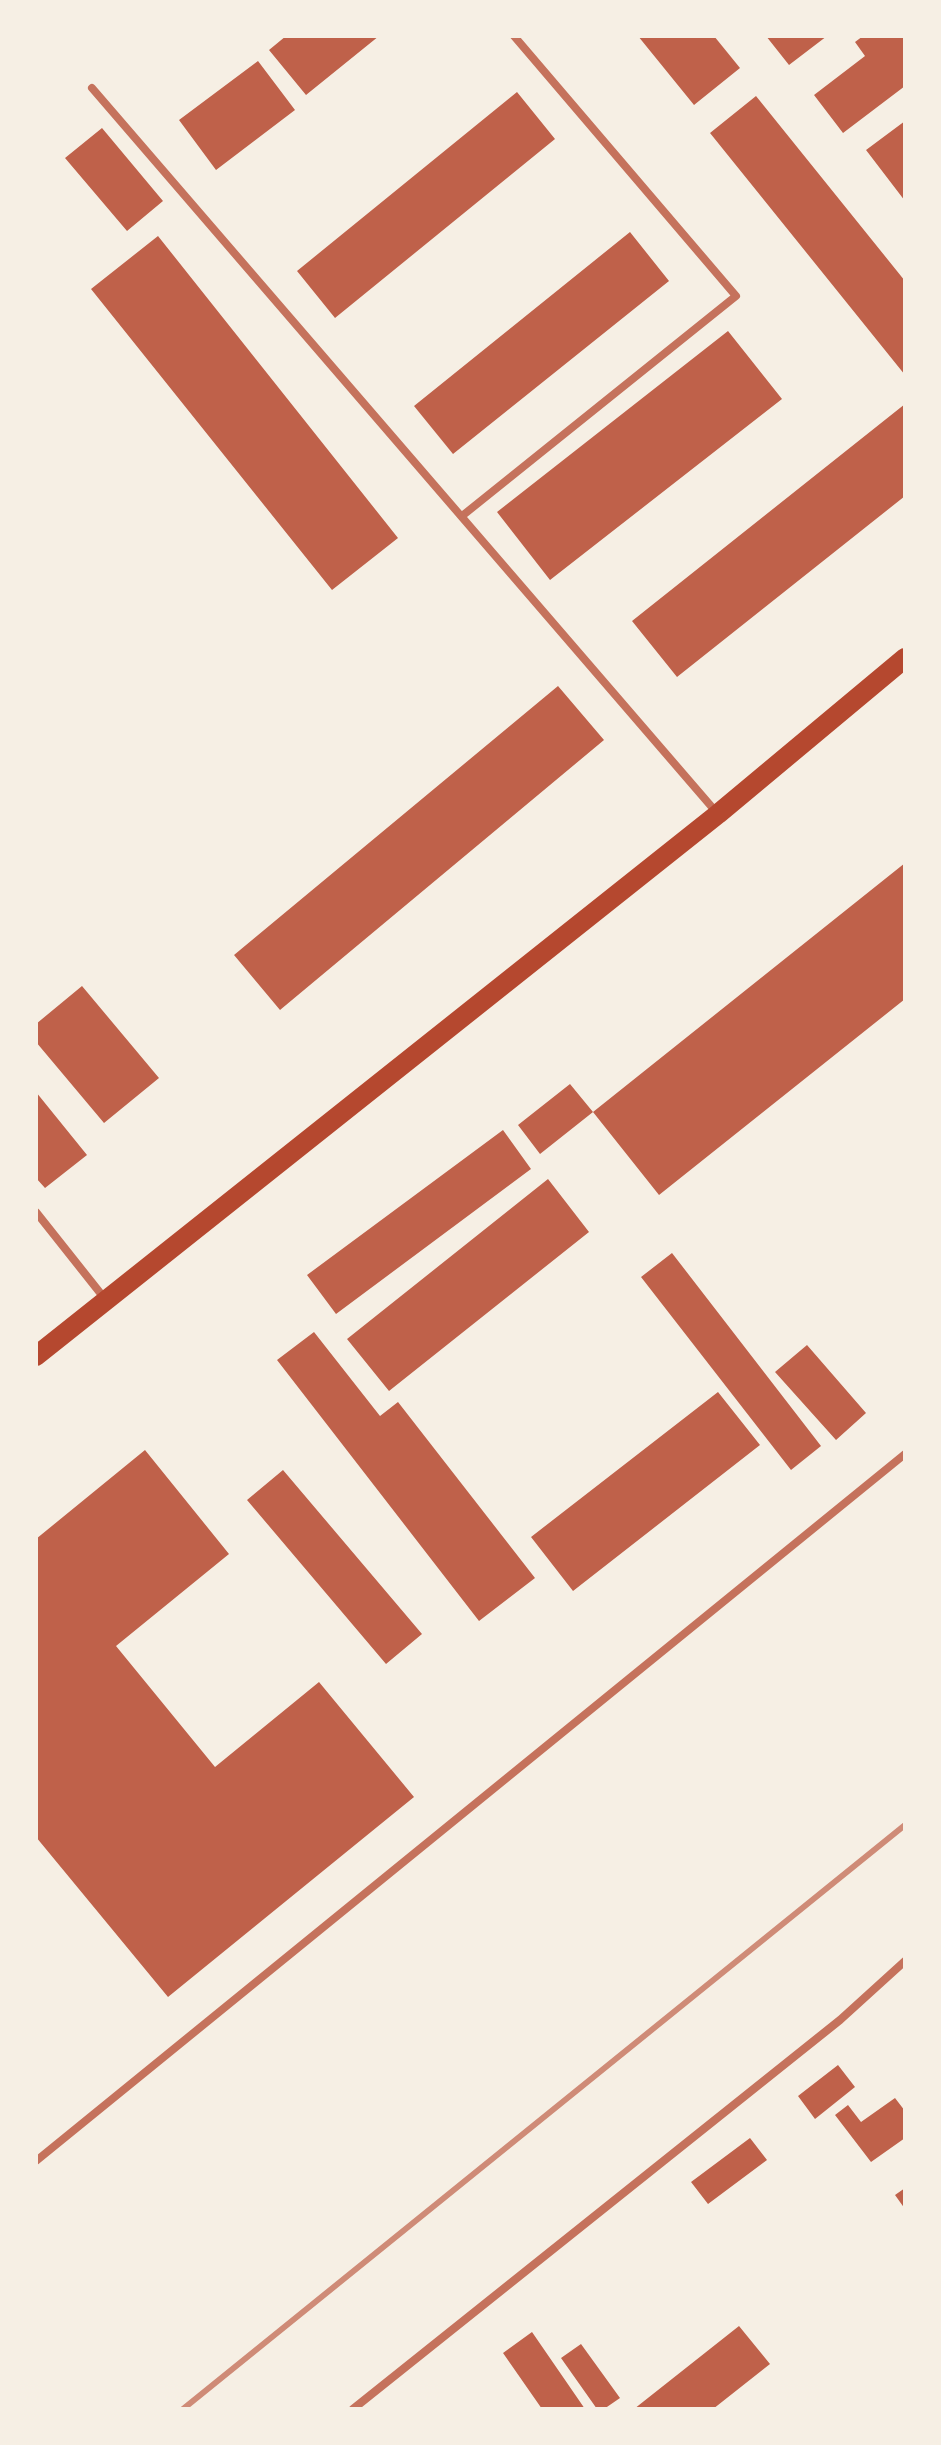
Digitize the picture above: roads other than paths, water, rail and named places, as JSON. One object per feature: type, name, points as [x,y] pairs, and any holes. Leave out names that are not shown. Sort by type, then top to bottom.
[{"type":"main road","points":[[36,1356],[718,814],[905,658]]},
{"type":"street","points":[[462,516],[736,296],[514,36]]},
{"type":"street","points":[[92,88],[718,814]]},
{"type":"street","points":[[36,1212],[105,1299]]},
{"type":"street","points":[[36,2161],[905,1454]]},
{"type":"street","points":[[353,2409],[840,2020],[905,1961]]},
{"type":"railway","points":[[183,2409],[905,1825]]}]
